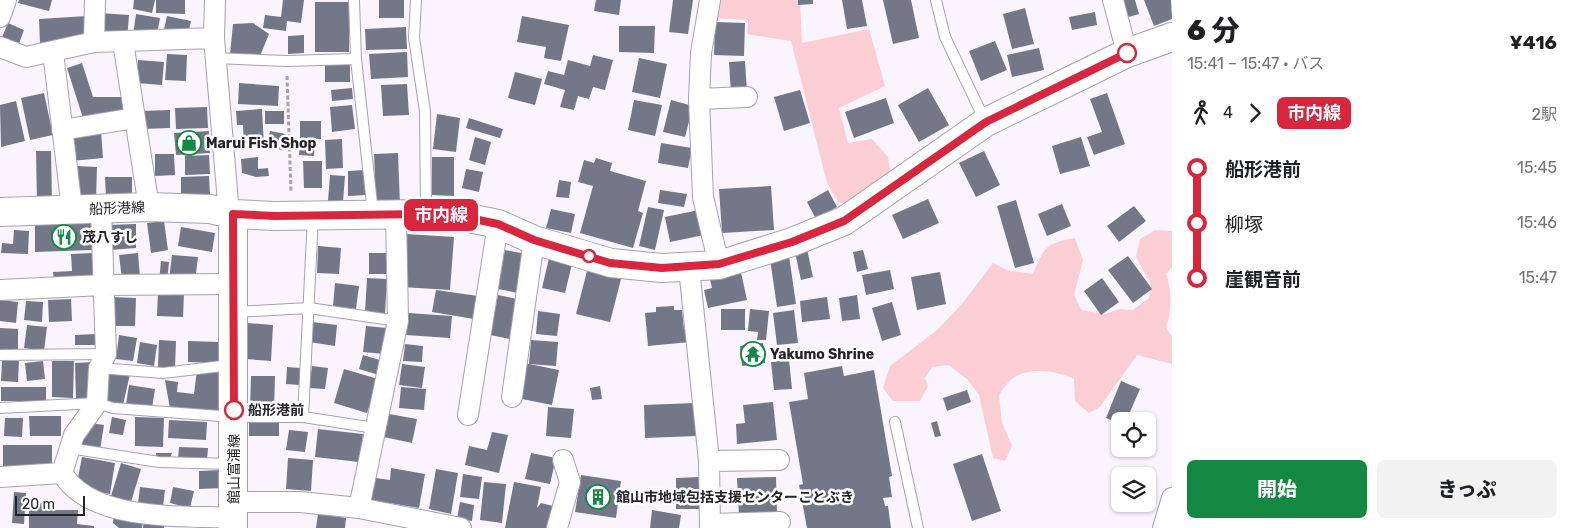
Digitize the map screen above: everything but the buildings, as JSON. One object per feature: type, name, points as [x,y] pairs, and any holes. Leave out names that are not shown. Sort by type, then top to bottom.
[{"type":"main road","points":[[233,214],[426,214],[464,217],[498,224],[534,240],[610,263],[662,268],[689,268],[719,264],[792,242],[844,221],[986,122],[1127,53],[1172,37]]},
{"type":"main road","name":"船形港線","points":[[0,212],[149,207],[210,209],[233,214]]},
{"type":"main road","name":"館山富浦線","points":[[233,214],[234,516]]},
{"type":"street","points":[[0,18],[6,0]]},
{"type":"street","points":[[94,42],[95,0]]},
{"type":"street","points":[[215,0],[214,48],[228,202],[233,214]]},
{"type":"street","points":[[710,0],[702,53],[698,99],[703,196],[719,264]]},
{"type":"street","points":[[1113,0],[1127,53]]},
{"type":"street","points":[[0,48],[26,56],[53,52],[94,42],[214,48]]},
{"type":"street","points":[[123,42],[149,207]]},
{"type":"street","points":[[53,52],[72,209]]},
{"type":"street","points":[[698,99],[747,97]]},
{"type":"street","points":[[62,130],[135,118]]},
{"type":"street","points":[[101,209],[103,360],[97,402],[74,435],[62,473],[70,486],[90,500],[131,513],[234,516],[300,502],[359,508],[460,528]]},
{"type":"street","points":[[359,508],[398,321],[385,214]]},
{"type":"street","points":[[468,415],[498,224]]},
{"type":"street","points":[[512,397],[534,240]]},
{"type":"street","points":[[689,268],[709,461],[710,526],[780,522]]},
{"type":"street","points":[[0,290],[103,285],[234,284]]},
{"type":"street","points":[[557,528],[570,482],[564,460]]},
{"type":"street","points":[[709,461],[779,460]]},
{"type":"street","points":[[0,477],[62,473]]},
{"type":"street","points":[[1163,528],[1172,498]]},
{"type":"lane","points":[[354,0],[356,59],[385,214]]},
{"type":"lane","points":[[416,0],[414,38],[425,111],[426,214]]},
{"type":"lane","points":[[936,0],[945,37],[986,122]]},
{"type":"lane","points":[[214,48],[286,60],[356,59]]},
{"type":"lane","points":[[303,214],[310,308],[303,417]]},
{"type":"lane","points":[[234,312],[310,308],[398,321]]},
{"type":"lane","points":[[0,355],[103,360],[163,372],[234,365]]},
{"type":"lane","points":[[0,408],[97,402],[113,408],[234,417],[303,417],[376,428]]},
{"type":"lane","points":[[895,422],[918,528]]},
{"type":"lane","points":[[69,448],[159,462],[235,464]]},
{"type":"path","points":[[286,60],[303,214]]},
{"type":"shaded area","points":[[716,0],[800,0],[802,43],[869,29],[885,86],[839,108],[848,143],[872,139],[888,157],[890,171],[844,204],[838,202],[827,183],[791,41],[747,34],[748,20],[714,18]]},
{"type":"shaded area","points":[[1155,230],[1172,231],[1172,267],[1166,274],[1170,300],[1166,327],[1172,337],[1172,364],[1137,355],[1100,407],[1089,413],[1075,401],[1074,379],[1068,376],[1053,372],[1036,371],[1015,377],[1008,382],[999,395],[1002,423],[1012,446],[1005,461],[993,458],[979,395],[968,380],[949,365],[932,367],[925,378],[928,386],[920,401],[893,401],[883,388],[890,366],[937,330],[962,304],[993,263],[1007,270],[1033,274],[1043,252],[1052,244],[1058,242],[1075,238],[1083,260],[1074,295],[1081,310],[1105,314],[1120,309],[1133,310],[1149,298],[1151,284],[1136,257],[1140,239]]},
{"type":"bus line","name":"市内線","points":[[234,410],[233,214],[275,216],[426,214],[464,217],[498,224],[534,240],[610,263],[662,268],[689,268],[719,264],[792,242],[844,221],[934,156],[986,122],[1050,88],[1127,53]]},
{"type":"place","name":"Marui Fish Shop","points":[[189,143]]},
{"type":"place","name":"茂八すし","points":[[64,237]]},
{"type":"place","name":"Yakumo Shrine","points":[[753,354]]},
{"type":"place","name":"船形港前","points":[[234,410]]},
{"type":"place","name":"館山市地域包括支援センターことぶき","points":[[598,497]]}]
